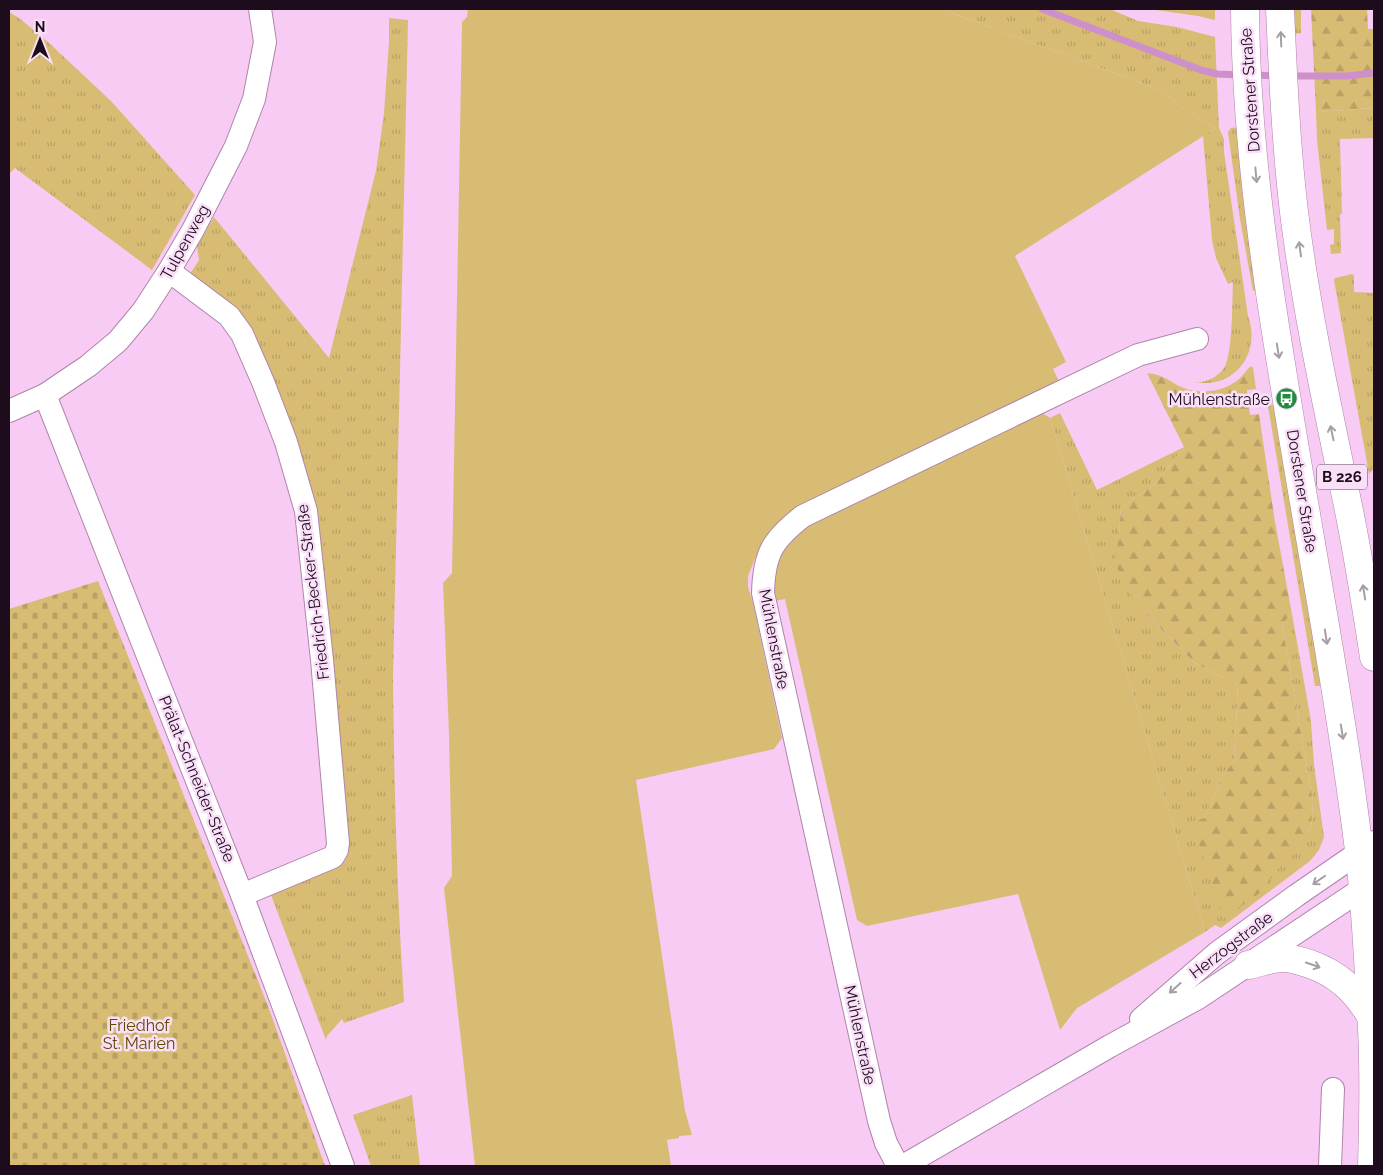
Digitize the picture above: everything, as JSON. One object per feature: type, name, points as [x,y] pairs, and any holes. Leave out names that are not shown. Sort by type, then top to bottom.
[{"type":"main road","name":"Dorstener Straße","points":[[1245,9],[1248,79],[1258,202],[1271,303],[1345,755],[1367,847],[1369,885],[1368,947],[1374,1102],[1372,1166]]},
{"type":"main road","name":"Dorstener Straße","points":[[1280,9],[1283,81],[1294,212],[1325,399],[1348,503],[1374,658]]},
{"type":"main road","points":[[1248,966],[1282,958],[1300,961],[1328,971],[1347,985],[1371,1016]]},
{"type":"street","name":"Tulpenweg","points":[[9,411],[45,395],[88,366],[118,341],[143,311],[169,271],[236,146],[254,99],[265,42],[260,9]]},
{"type":"street","name":"Friedrich-Becker-Straße","points":[[169,271],[229,316],[242,334],[286,442],[306,511],[322,660],[338,843],[337,850],[333,857],[242,896]]},
{"type":"street","name":"Mühlenstraße","points":[[898,1166],[886,1143],[879,1121],[763,593],[763,574],[767,559],[783,532],[803,516],[1138,355],[1197,339]]},
{"type":"street","name":"Prälat-Schneider-Straße","points":[[45,395],[242,896],[343,1166]]},
{"type":"street","name":"Herzogstraße","points":[[1110,1046],[1217,953],[1367,847]]},
{"type":"street","name":"Herzogstraße","points":[[903,1166],[1110,1046],[1198,998],[1369,885]]},
{"type":"street","points":[[1330,1166],[1333,1089]]},
{"type":"green space","points":[[468,9],[941,9],[1163,91],[1188,112],[1216,128],[1015,256],[1066,362],[1053,369],[1059,381],[798,507],[783,518],[761,544],[748,576],[748,587],[782,738],[774,749],[636,780],[685,1111],[692,1135],[679,1136],[679,1138],[667,1140],[671,1166],[475,1166],[444,888],[452,876],[443,583],[452,573],[462,22],[467,17]]},
{"type":"green space","points":[[941,9],[1110,9],[1138,21],[1177,27],[1215,37],[1219,128],[1224,139],[1224,152],[1251,330],[1251,343],[1247,356],[1232,375],[1208,383],[1194,382],[1202,382],[1221,372],[1227,361],[1231,339],[1233,282],[1228,284],[1216,258],[1212,240],[1203,136],[1216,128],[1188,112],[1163,91]]},
{"type":"green space","points":[[1149,9],[1215,9],[1215,20],[1198,16]]},
{"type":"green space","points":[[1293,9],[1301,9],[1301,33],[1293,34]]},
{"type":"green space","points":[[1311,9],[1367,9],[1368,29],[1374,29],[1374,108],[1316,112]]},
{"type":"green space","points":[[9,12],[48,42],[111,101],[195,195],[152,270],[15,168],[9,174]]},
{"type":"green space","points":[[389,18],[408,20],[393,677],[396,840],[404,1002],[344,1023],[342,1019],[327,1036],[326,1040],[271,895],[341,864],[345,861],[349,852],[316,524],[290,422],[190,274],[199,260],[197,246],[214,217],[329,358],[376,171],[384,113]]},
{"type":"green space","points":[[1374,108],[1374,138],[1340,139],[1341,253],[1331,254],[1330,245],[1334,244],[1334,229],[1327,230],[1317,140],[1316,112]]},
{"type":"green space","points":[[1239,127],[1257,291],[1253,291],[1240,219],[1228,132],[1231,128]]},
{"type":"green space","points":[[1354,275],[1354,292],[1374,293],[1374,468],[1369,474],[1334,280],[1335,278]]},
{"type":"green space","points":[[1251,366],[1253,368],[1256,389],[1247,390],[1250,415],[1259,414],[1275,522],[1292,614],[1282,624],[1313,802],[1311,828],[1297,843],[1261,892],[1223,919],[1192,822],[1205,818],[1221,778],[1234,761],[1238,685],[1195,663],[1142,610],[1129,592],[1115,564],[1121,508],[1155,484],[1184,447],[1147,373],[1161,376],[1186,389],[1209,391],[1224,388],[1231,384],[1240,378]]},
{"type":"green space","points":[[1275,404],[1322,686],[1315,686],[1268,406]]},
{"type":"green space","points":[[1042,413],[1050,418],[1205,932],[1077,1008],[1060,1030],[1018,894],[867,926],[857,920],[785,599],[775,601],[774,587],[776,566],[781,553],[787,544],[805,528]]},
{"type":"green space","points":[[1060,413],[1097,490],[1184,447],[1155,484],[1121,508],[1119,535],[1142,610],[1195,663],[1238,685],[1234,761],[1221,778],[1205,818],[1297,843],[1311,828],[1313,802],[1282,624],[1292,614],[1311,721],[1314,765],[1324,837],[1319,850],[1310,861],[1221,928],[1215,925],[1205,932],[1050,418]]},
{"type":"green space","name":"Friedhof St. Marien","points":[[98,581],[268,1006],[325,1166],[9,1166],[9,609]]},
{"type":"green space","points":[[412,1095],[420,1166],[371,1166],[353,1115]]},
{"type":"waterway","points":[[1042,9],[1201,70],[1217,74],[1242,75]]},
{"type":"waterway","points":[[1288,76],[1347,76],[1374,73]]},
{"type":"waterway","points":[[1253,75],[1277,76]]},
{"type":"place","name":"Mühlenstraße","points":[[1286,399]]}]
